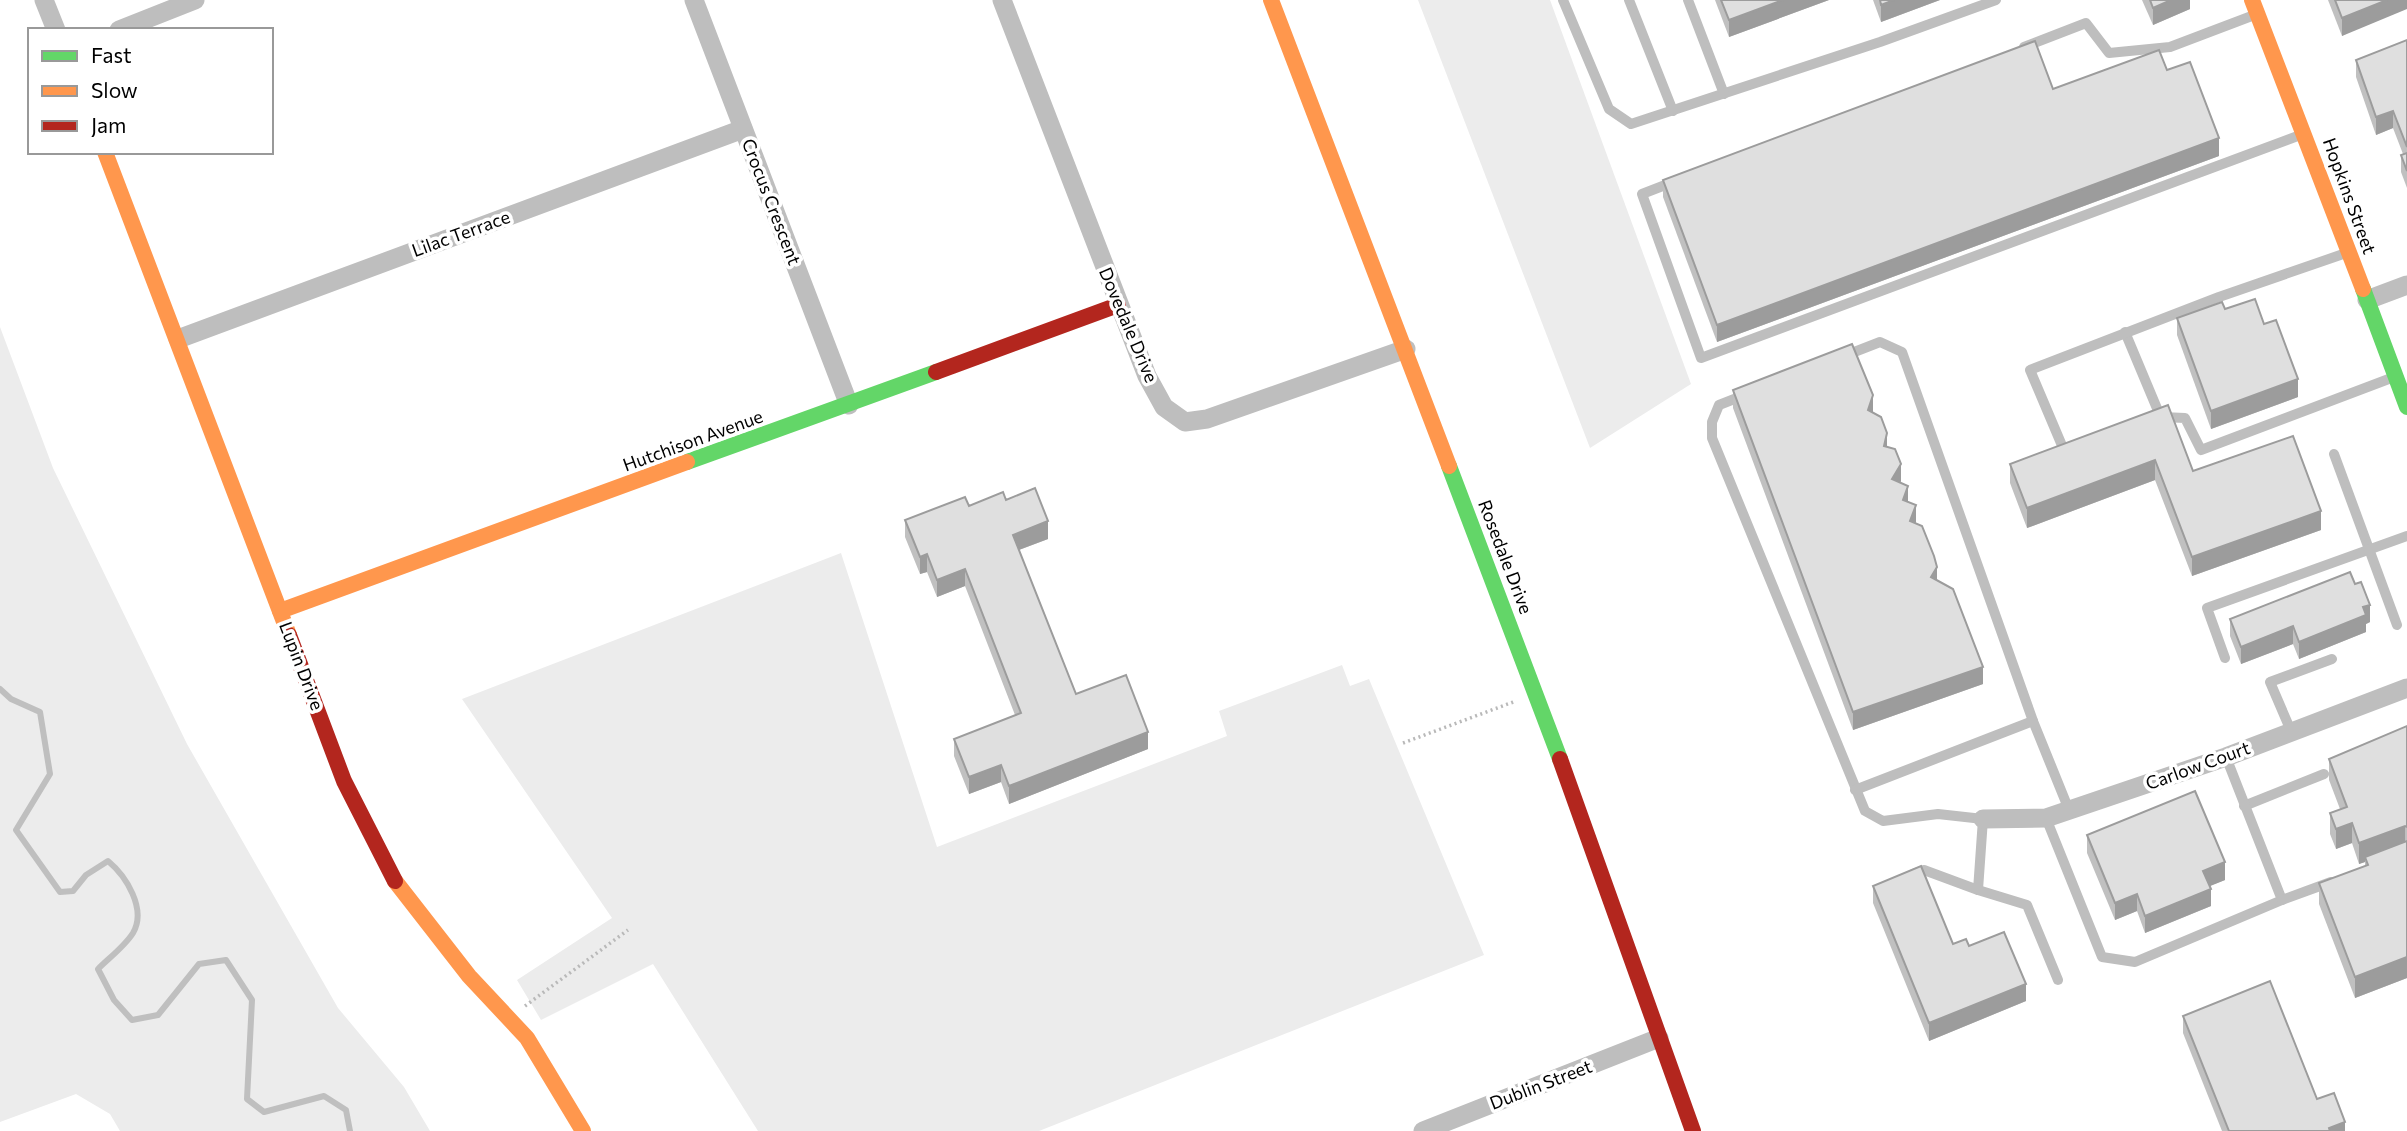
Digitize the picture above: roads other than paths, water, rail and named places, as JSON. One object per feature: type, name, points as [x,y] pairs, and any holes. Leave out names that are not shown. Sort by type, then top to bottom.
[{"type":"street","points":[[44,0],[56,28]]},
{"type":"street","points":[[124,28],[195,0]]},
{"type":"street","name":"Crocus Crescent","points":[[694,0],[849,405]]},
{"type":"street","name":"Dovedale Drive","points":[[1002,0],[1118,305],[1147,376],[1164,407],[1185,422],[1207,419],[1406,349]]},
{"type":"street","name":"Rosedale Drive","points":[[1271,0],[1536,693],[1693,1131]]},
{"type":"street","name":"Hopkins Street","points":[[2254,7],[2305,133],[2407,407]]},
{"type":"street","name":"Lilac Terrace","points":[[178,339],[743,129]]},
{"type":"street","name":"Lupin Drive","points":[[106,154],[344,781],[393,878],[469,976],[527,1038],[583,1131]]},
{"type":"street","points":[[2367,300],[2407,285]]},
{"type":"street","name":"Hutchison Avenue","points":[[280,611],[1118,305]]},
{"type":"street","name":"Carlow Court","points":[[1983,819],[2046,818],[2226,757],[2407,688]]},
{"type":"street","name":"Dublin Street","points":[[1423,1131],[1658,1038]]},
{"type":"lane","points":[[1563,0],[1609,109],[1631,124],[1996,0]]},
{"type":"lane","points":[[1629,0],[1672,111]]},
{"type":"lane","points":[[1688,0],[1724,94]]},
{"type":"lane","points":[[2010,52],[2086,23],[2109,53],[2170,47],[2254,7]]},
{"type":"lane","points":[[1680,180],[1642,194],[1701,358],[2305,133]]},
{"type":"lane","points":[[2078,451],[2066,455],[2029,370],[2125,332],[2350,252]]},
{"type":"lane","points":[[2125,332],[2162,417]]},
{"type":"lane","points":[[1830,362],[1880,342],[1902,352],[2033,722],[2069,810]]},
{"type":"lane","points":[[2150,422],[2162,417],[2185,418],[2201,450],[2395,376]]},
{"type":"lane","points":[[1756,390],[1719,404],[1712,422],[1712,438],[1855,790],[1865,811],[1883,821],[1938,814],[1983,819],[1978,890]]},
{"type":"lane","points":[[2334,454],[2398,625]]},
{"type":"lane","points":[[2225,659],[2207,608],[2407,536]]},
{"type":"lane","points":[[2291,732],[2270,682],[2332,659]]},
{"type":"lane","points":[[1855,790],[2033,722]]},
{"type":"lane","points":[[2226,757],[2282,900]]},
{"type":"lane","points":[[2244,806],[2324,774]]},
{"type":"lane","points":[[2046,818],[2102,957],[2135,962],[2282,900],[2345,877]]},
{"type":"lane","points":[[1901,878],[1924,870],[2027,905],[2058,980]]},
{"type":"waterway","points":[[0,689],[11,699],[40,712],[50,774],[16,830],[60,892],[73,891],[86,875],[108,861],[128,884],[136,904],[137,924],[133,933],[98,969],[114,1000],[132,1020],[158,1015],[199,964],[226,960],[252,1000],[247,1099],[264,1112],[324,1096],[346,1110],[350,1131]]}]
